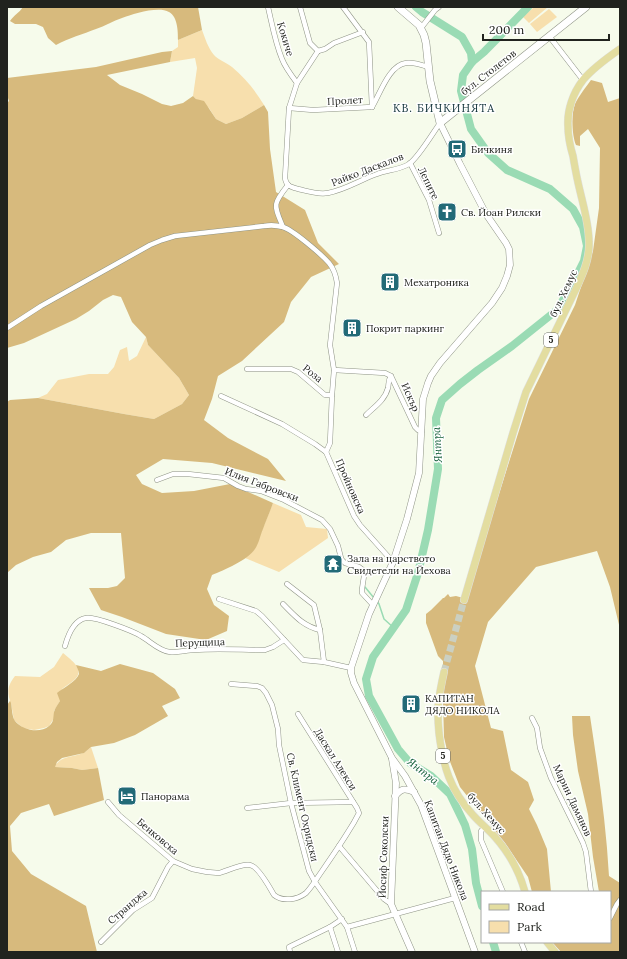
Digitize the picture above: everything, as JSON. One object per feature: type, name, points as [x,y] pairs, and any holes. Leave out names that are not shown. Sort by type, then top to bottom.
[{"type":"main road","points":[[398,7],[422,25],[426,43],[431,85],[440,123]]},
{"type":"main road","name":"бул. Столетов","points":[[440,123],[586,7]]},
{"type":"main road","name":"бул. Хемус","points":[[464,600],[526,392],[583,275],[587,261],[590,243],[586,211],[570,146],[568,126],[573,97],[581,78],[620,49]]},
{"type":"main road","name":"бул. Хемус","points":[[444,672],[438,700],[438,722],[444,766],[460,798],[473,815],[505,849],[522,879],[526,891]]},
{"type":"main road","points":[[548,943],[555,952]]},
{"type":"street","name":"Кокиче","points":[[268,7],[282,60],[297,83]]},
{"type":"street","points":[[300,7],[310,43],[318,51]]},
{"type":"street","points":[[343,7],[368,39],[370,46],[372,107]]},
{"type":"street","points":[[422,25],[438,7]]},
{"type":"street","points":[[283,227],[276,205],[279,196],[288,185],[286,178],[289,108],[297,83],[318,51],[363,32]]},
{"type":"street","points":[[549,36],[581,78]]},
{"type":"street","name":"Пролет","points":[[289,108],[314,110],[372,107],[388,78],[396,68],[407,62],[428,67]]},
{"type":"street","points":[[219,599],[256,612],[262,616],[303,660],[324,662],[350,668],[374,601],[393,562],[408,519],[419,473],[423,399],[431,376],[440,363],[492,303],[502,288],[510,265],[509,249],[486,214],[440,123]]},
{"type":"street","name":"Райко Даскалов","points":[[288,185],[308,192],[328,193],[355,184],[377,174],[403,167],[410,163],[416,156],[440,123]]},
{"type":"street","name":"Лепите","points":[[410,163],[429,200],[439,233]]},
{"type":"street","points":[[7,328],[41,306],[150,245],[162,240],[174,236],[273,225],[283,227],[311,246],[329,263],[336,277],[337,283],[330,345],[334,370],[330,443],[326,452]]},
{"type":"street","name":"Роза","points":[[248,369],[291,369],[298,372],[325,395],[332,395]]},
{"type":"street","name":"Искър","points":[[334,370],[385,373],[391,376],[415,427],[422,431]]},
{"type":"street","points":[[366,415],[384,397],[391,376]]},
{"type":"street","name":"Пройновска","points":[[221,396],[282,424],[326,452],[354,516],[360,525],[393,562]]},
{"type":"street","name":"Илия Габровски","points":[[157,480],[173,474],[224,478],[246,489],[261,491],[284,500],[322,520],[330,529],[338,546],[342,560],[345,563],[360,567],[363,570],[364,576],[362,593],[374,601]]},
{"type":"street","points":[[287,584],[314,605],[320,630],[324,662]]},
{"type":"street","points":[[283,604],[302,623],[311,628],[320,630]]},
{"type":"street","name":"Перущица","points":[[65,646],[74,626],[88,617],[114,624],[134,632],[163,650],[172,652],[195,650],[265,650],[284,640]]},
{"type":"street","name":"Капитан Дядо Никола","points":[[350,668],[354,683],[392,758],[405,776],[424,813],[475,952]]},
{"type":"street","name":"Св. Климент Охридски","points":[[232,684],[257,686],[262,688],[272,705],[278,729],[279,745],[291,803],[307,866],[315,882],[347,927],[355,952]]},
{"type":"street","name":"Даскал Алекси","points":[[298,714],[359,813]]},
{"type":"street","name":"Марин Дамянов","points":[[532,718],[537,728],[540,748],[551,778],[583,843],[586,852],[591,891]]},
{"type":"street","name":"Йосиф Соколски","points":[[392,758],[396,783],[391,904],[412,952]]},
{"type":"street","points":[[395,796],[401,790],[414,792]]},
{"type":"street","name":"Бенковска","points":[[108,802],[119,815],[173,861],[192,869],[215,873],[249,864],[252,865],[274,895],[283,900],[296,898],[304,894],[315,882],[359,813]]},
{"type":"street","points":[[247,808],[291,803],[353,802]]},
{"type":"street","points":[[485,827],[481,831],[481,840],[503,891]]},
{"type":"street","points":[[339,846],[384,899],[391,904]]},
{"type":"street","name":"Странджа","points":[[101,942],[133,910],[152,898],[168,867],[173,861]]},
{"type":"street","points":[[347,927],[455,898]]},
{"type":"street","points":[[611,916],[620,900]]},
{"type":"street","points":[[290,950],[342,919]]},
{"type":"street","points":[[330,927],[338,952]]},
{"type":"green space","points":[[534,7],[548,7],[529,23],[523,17]]},
{"type":"green space","points":[[549,9],[557,17],[537,32],[530,24]]},
{"type":"green space","points":[[202,30],[208,46],[214,55],[241,75],[264,105],[242,118],[226,124],[216,119],[209,108],[193,96],[197,68],[195,58],[170,62],[172,51],[178,47],[178,40]]},
{"type":"green space","points":[[146,337],[148,345],[179,378],[189,395],[182,404],[154,419],[38,398],[47,394],[58,380],[89,374],[108,374],[114,367],[120,350],[127,347],[129,361],[137,356]]},
{"type":"green space","points":[[273,503],[301,515],[306,527],[327,529],[328,538],[279,572],[245,558],[254,550]]},
{"type":"green space","points":[[63,653],[78,669],[77,677],[62,689],[60,701],[54,711],[54,718],[49,726],[34,730],[23,728],[14,720],[11,703],[9,703],[8,691],[11,682],[15,676],[40,677],[54,667]]},
{"type":"green space","points":[[91,747],[98,768],[82,770],[54,767],[60,760],[83,753]]},
{"type":"shaded area","points":[[23,7],[198,7],[202,30],[178,40],[177,25],[172,14],[164,10],[152,10],[122,18],[56,45],[48,38],[43,27],[36,24],[15,24],[10,21]]},
{"type":"shaded area","points":[[172,51],[170,62],[107,75],[120,85],[162,104],[171,106],[183,103],[193,96],[196,99],[204,101],[216,119],[226,124],[242,118],[264,105],[268,112],[270,149],[276,192],[305,210],[318,243],[339,264],[311,277],[291,302],[284,322],[242,361],[218,376],[212,399],[204,420],[228,438],[268,459],[286,481],[212,463],[163,459],[136,475],[142,484],[162,493],[194,491],[230,484],[273,503],[258,544],[252,553],[235,564],[212,575],[207,589],[214,605],[229,616],[227,631],[206,640],[166,634],[101,610],[89,588],[108,588],[117,586],[125,578],[121,533],[91,533],[66,540],[51,552],[33,557],[16,565],[7,573],[7,402],[10,400],[38,398],[154,419],[182,404],[189,395],[179,378],[148,345],[146,337],[132,322],[121,297],[113,295],[103,300],[76,319],[24,343],[7,348],[7,103],[9,101],[7,95],[7,78],[96,67]]},
{"type":"shaded area","points":[[591,80],[602,83],[608,102],[620,98],[620,629],[610,587],[597,551],[536,567],[488,622],[475,666],[491,728],[503,731],[511,770],[528,782],[534,800],[529,809],[547,849],[551,891],[532,891],[528,877],[505,843],[460,787],[449,759],[444,737],[443,661],[438,656],[426,623],[426,614],[448,594],[450,597],[456,596],[467,599],[529,399],[575,305],[593,251],[599,208],[600,148],[588,129],[580,136],[580,146],[576,145],[572,125],[575,104]]},
{"type":"shaded area","points":[[120,664],[153,673],[175,689],[180,698],[162,706],[168,716],[135,735],[114,743],[91,747],[84,753],[62,758],[57,762],[55,767],[82,770],[98,768],[104,800],[54,816],[49,804],[21,813],[10,826],[12,851],[31,874],[86,906],[97,952],[7,952],[7,705],[10,701],[14,719],[22,727],[31,730],[41,730],[52,723],[54,711],[60,701],[57,693],[78,677],[79,674],[76,665],[101,671]]},
{"type":"shaded area","points":[[572,716],[590,716],[604,816],[609,876],[620,883],[620,897],[611,912],[611,891],[599,891],[588,814],[578,771]]},
{"type":"shaded area","points":[[620,900],[620,952],[561,952],[553,943],[611,943],[611,916]]},
{"type":"waterway","points":[[416,7],[462,37],[471,53],[472,62]]},
{"type":"waterway","name":"Янтра","points":[[481,902],[476,883],[472,849],[465,825],[450,794],[431,776],[410,763],[398,749],[369,696],[366,679],[373,657],[406,610],[418,573],[428,530],[438,469],[436,418],[442,400],[460,384],[512,346],[557,310],[584,261],[587,246],[583,227],[573,209],[550,189],[507,170],[488,153],[471,129],[461,91],[463,75],[472,62],[484,52],[528,7]]},
{"type":"waterway","points":[[365,587],[374,598]]},
{"type":"waterway","points":[[377,601],[384,619],[394,628]]},
{"type":"waterway","name":"Янтра","points":[[493,943],[496,952]]},
{"type":"tunnel","points":[[444,672],[464,600]]},
{"type":"place","name":"Бичкиня","points":[[457,149]]},
{"type":"place","name":"Св. Йоан Рилски","points":[[447,212]]},
{"type":"place","name":"Мехатроника","points":[[390,282]]},
{"type":"place","name":"Покрит паркинг","points":[[352,328]]},
{"type":"place","name":"Зала на царството Свидетели на Йехова","points":[[333,564]]},
{"type":"place","name":"КАПИТАН ДЯДО НИКОЛА","points":[[411,704]]},
{"type":"place","name":"Панорама","points":[[127,796]]},
{"type":"district","name":"КВ. БИЧКИНЯТА","points":[[444,108]]}]
